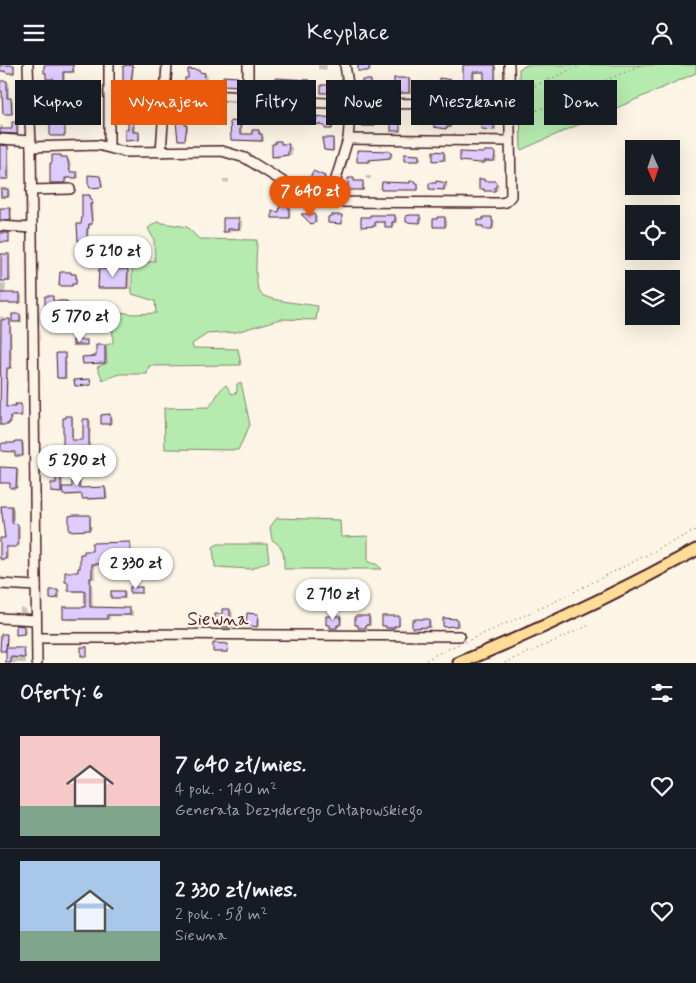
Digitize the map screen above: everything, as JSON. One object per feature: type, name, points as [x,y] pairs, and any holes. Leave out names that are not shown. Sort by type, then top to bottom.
[{"type":"main road","points":[[459,663],[542,628],[650,575],[696,550]]},
{"type":"street","points":[[28,65],[31,144],[37,663]]},
{"type":"street","points":[[109,65],[109,147]]},
{"type":"street","points":[[165,80],[167,65]]},
{"type":"street","points":[[248,65],[248,80]]},
{"type":"street","points":[[344,65],[347,80]]},
{"type":"street","points":[[509,65],[509,80]]},
{"type":"street","points":[[161,152],[162,125]]},
{"type":"street","points":[[329,201],[348,139],[349,125]]},
{"type":"street","points":[[0,139],[31,144],[98,145],[124,152],[208,151],[234,154],[250,160],[303,194],[329,201],[500,203],[509,200],[511,192],[510,125]]},
{"type":"street","points":[[348,139],[510,141]]},
{"type":"street","points":[[31,190],[70,189]]},
{"type":"street","points":[[0,226],[32,228]]},
{"type":"street","points":[[0,584],[36,586]]},
{"type":"street","points":[[0,618],[36,620]]},
{"type":"street","name":"Siewna","points":[[37,638],[117,639],[142,634],[460,637]]},
{"type":"path","points":[[582,65],[532,87],[523,98],[529,114],[641,65]]},
{"type":"path","points":[[422,663],[435,655],[552,603],[696,530]]},
{"type":"path","points":[[505,663],[590,625]]},
{"type":"green space","points":[[527,65],[696,65],[696,73],[617,108],[617,80],[544,80],[544,125],[578,125],[521,150],[520,125],[534,125],[534,80],[519,80],[519,69]]},
{"type":"green space","points":[[157,222],[187,227],[199,239],[257,240],[256,276],[261,294],[279,300],[318,306],[316,320],[281,319],[236,332],[207,334],[192,344],[193,348],[238,349],[241,365],[149,366],[147,374],[120,374],[103,380],[97,367],[107,363],[106,345],[113,343],[112,311],[133,314],[156,313],[155,301],[132,294],[132,265],[155,261],[154,240],[148,228]]},
{"type":"green space","points":[[241,382],[250,425],[238,450],[165,449],[164,408],[209,407],[223,387],[226,385],[232,394],[237,392],[237,384]]},
{"type":"green space","points":[[277,518],[340,520],[341,537],[368,536],[368,562],[376,564],[382,569],[284,569],[282,549],[272,540],[270,527]]},
{"type":"green space","points":[[218,544],[267,544],[269,561],[251,569],[215,567],[213,547]]},
{"type":"building","points":[[0,65],[14,65],[14,73],[0,71]]},
{"type":"building","points":[[44,65],[73,65],[73,72],[63,72],[63,80],[46,79],[46,73],[44,73]]},
{"type":"building","points":[[358,65],[369,65],[369,71],[358,71]]},
{"type":"building","points":[[463,65],[495,65],[495,80],[484,80],[484,72],[473,72],[473,80],[463,80]]},
{"type":"building","points":[[123,66],[133,66],[131,80],[123,80]]},
{"type":"building","points":[[188,69],[199,70],[199,72],[205,73],[204,80],[185,80],[185,78],[188,78]]},
{"type":"building","points":[[223,76],[238,77],[237,86],[227,85],[227,80],[223,80]]},
{"type":"building","points":[[275,78],[309,80],[275,80]]},
{"type":"building","points":[[394,78],[409,78],[409,93],[401,93],[401,80],[394,80]]},
{"type":"building","points":[[0,81],[7,81],[7,98],[11,98],[12,114],[3,114]]},
{"type":"building","points":[[321,85],[326,85],[326,93],[321,93]]},
{"type":"building","points":[[317,116],[326,117],[326,125],[332,125],[332,129],[325,129],[325,126],[316,124]]},
{"type":"building","points":[[230,121],[237,122],[237,125],[240,125],[240,134],[252,134],[252,130],[259,130],[259,134],[262,134],[262,141],[231,140]]},
{"type":"building","points":[[12,122],[15,122],[17,134],[0,133],[0,129],[12,129]]},
{"type":"building","points":[[50,125],[65,125],[65,136],[50,136]]},
{"type":"building","points":[[128,125],[133,125],[133,132],[139,132],[139,140],[125,141],[125,129],[128,129]]},
{"type":"building","points":[[176,125],[187,125],[185,140],[178,140]]},
{"type":"building","points":[[391,125],[400,125],[400,131],[391,131]]},
{"type":"building","points":[[434,125],[450,125],[446,129],[434,127]]},
{"type":"building","points":[[481,125],[494,125],[494,130],[481,129]]},
{"type":"building","points":[[322,138],[333,138],[333,151],[324,150]]},
{"type":"building","points":[[275,141],[281,141],[281,144],[289,144],[288,155],[272,157],[272,144],[275,144]]},
{"type":"building","points":[[0,145],[8,146],[8,179],[0,179]]},
{"type":"building","points":[[357,150],[390,151],[392,154],[390,158],[357,162]]},
{"type":"building","points":[[433,151],[444,152],[444,160],[433,161]]},
{"type":"building","points":[[484,151],[493,151],[495,153],[494,161],[479,163],[460,161],[460,152],[484,153]]},
{"type":"building","points":[[404,154],[419,155],[419,161],[404,161]]},
{"type":"building","points":[[52,155],[67,157],[70,172],[77,172],[77,178],[65,178],[65,183],[50,183]]},
{"type":"building","points":[[313,171],[325,176],[322,184],[309,180]]},
{"type":"building","points":[[88,175],[100,176],[102,187],[90,188]]},
{"type":"building","points":[[348,178],[354,178],[354,181],[363,181],[363,190],[348,190]]},
{"type":"building","points":[[479,179],[495,181],[497,185],[495,191],[479,189]]},
{"type":"building","points":[[410,181],[418,183],[418,190],[381,190],[382,182],[410,183]]},
{"type":"building","points":[[436,181],[447,183],[444,186],[444,190],[429,189],[429,183],[436,183]]},
{"type":"building","points":[[1,189],[8,189],[8,197],[1,197]]},
{"type":"building","points":[[82,195],[90,195],[90,199],[92,199],[92,204],[90,204],[92,224],[89,224],[87,229],[87,241],[78,241],[77,224],[81,224]]},
{"type":"building","points":[[285,204],[289,206],[289,218],[272,218],[272,211],[279,212],[280,206]]},
{"type":"building","points":[[0,208],[10,208],[11,220],[0,220]]},
{"type":"building","points":[[301,214],[315,214],[315,222],[311,224]]},
{"type":"building","points":[[331,215],[342,215],[342,224],[328,223],[328,217]]},
{"type":"building","points":[[370,215],[395,215],[395,222],[392,222],[392,227],[385,227],[385,222],[375,222],[375,226],[361,227],[361,217],[370,217]]},
{"type":"building","points":[[420,215],[420,223],[406,222],[406,216]]},
{"type":"building","points":[[437,217],[445,217],[445,227],[433,227],[433,219],[437,219]]},
{"type":"building","points":[[483,217],[492,217],[492,229],[483,229],[483,226],[477,226],[477,220],[483,220]]},
{"type":"building","points":[[223,218],[239,218],[239,229],[228,229],[228,232],[223,232]]},
{"type":"building","points":[[0,233],[9,233],[9,242],[0,242]]},
{"type":"building","points":[[1,254],[9,254],[9,281],[1,281]]},
{"type":"building","points":[[99,269],[128,269],[127,288],[98,288]]},
{"type":"building","points":[[60,272],[76,274],[76,284],[72,284],[72,286],[59,286]]},
{"type":"building","points":[[0,293],[20,293],[20,303],[0,303]]},
{"type":"building","points":[[45,296],[53,296],[53,301],[67,301],[67,315],[70,315],[70,325],[61,325],[62,306],[45,306]]},
{"type":"building","points":[[12,314],[20,314],[20,322],[12,322]]},
{"type":"building","points":[[10,319],[10,368],[7,368],[6,407],[15,407],[15,404],[21,404],[21,416],[10,416],[10,423],[8,425],[0,425],[1,320]]},
{"type":"building","points":[[97,320],[105,321],[105,330],[78,329],[79,324],[97,323]]},
{"type":"building","points":[[73,340],[87,340],[87,345],[73,345]]},
{"type":"building","points":[[96,345],[105,345],[105,363],[83,364],[82,357],[96,356]]},
{"type":"building","points":[[56,353],[65,353],[65,378],[57,378]]},
{"type":"building","points":[[90,379],[91,385],[75,386],[74,380]]},
{"type":"building","points":[[110,414],[110,424],[101,424],[101,415]]},
{"type":"building","points":[[66,416],[72,416],[72,440],[83,440],[83,419],[89,419],[89,447],[76,447],[76,457],[59,456],[59,459],[51,459],[51,448],[63,447],[63,418],[66,418]]},
{"type":"building","points":[[15,441],[22,441],[23,456],[15,456],[15,452],[1,451],[1,444],[15,443]]},
{"type":"building","points":[[95,451],[106,451],[106,459],[95,459]]},
{"type":"building","points":[[0,467],[17,468],[16,488],[10,488],[10,483],[0,483]]},
{"type":"building","points":[[56,472],[79,472],[79,488],[105,487],[106,498],[82,499],[82,494],[63,495],[62,487],[72,487],[72,477],[61,477],[61,493],[51,492],[51,483],[56,483]]},
{"type":"building","points":[[1,506],[12,506],[12,523],[18,524],[18,545],[16,547],[6,547],[6,559],[0,559],[0,538],[5,538]]},
{"type":"building","points":[[90,515],[90,530],[69,531],[69,516]]},
{"type":"building","points":[[130,542],[130,564],[92,564],[90,607],[130,608],[130,615],[107,615],[107,619],[63,619],[63,607],[85,607],[85,591],[68,591],[68,582],[65,582],[65,572],[78,572],[78,568],[80,568],[80,554],[84,554],[84,551],[92,551],[92,543]]},
{"type":"building","points":[[130,587],[142,587],[142,593],[130,593]]},
{"type":"building","points":[[50,590],[58,590],[58,598],[50,599]]},
{"type":"building","points":[[111,591],[124,591],[124,598],[111,598]]},
{"type":"building","points":[[222,609],[230,609],[230,627],[222,627],[222,622],[215,622],[215,614],[222,614]]},
{"type":"building","points":[[247,613],[258,614],[257,627],[246,625]]},
{"type":"building","points":[[326,616],[341,616],[340,625],[337,625],[337,628],[330,628],[330,625],[326,625]]},
{"type":"building","points":[[355,616],[369,616],[369,625],[366,625],[366,628],[358,628],[358,625],[355,625]]},
{"type":"building","points":[[382,616],[399,616],[399,626],[386,628],[386,626],[382,626]]},
{"type":"building","points":[[443,618],[457,619],[457,626],[443,627]]},
{"type":"building","points":[[429,619],[429,627],[412,628],[412,620]]},
{"type":"building","points":[[16,625],[24,626],[24,634],[16,635]]},
{"type":"building","points":[[1,634],[7,634],[6,651],[0,651]]},
{"type":"building","points":[[213,643],[228,644],[227,652],[213,652]]},
{"type":"building","points":[[81,647],[87,647],[87,656],[81,656]]},
{"type":"building","points":[[6,648],[24,648],[25,658],[11,657],[11,663],[6,663]]}]
